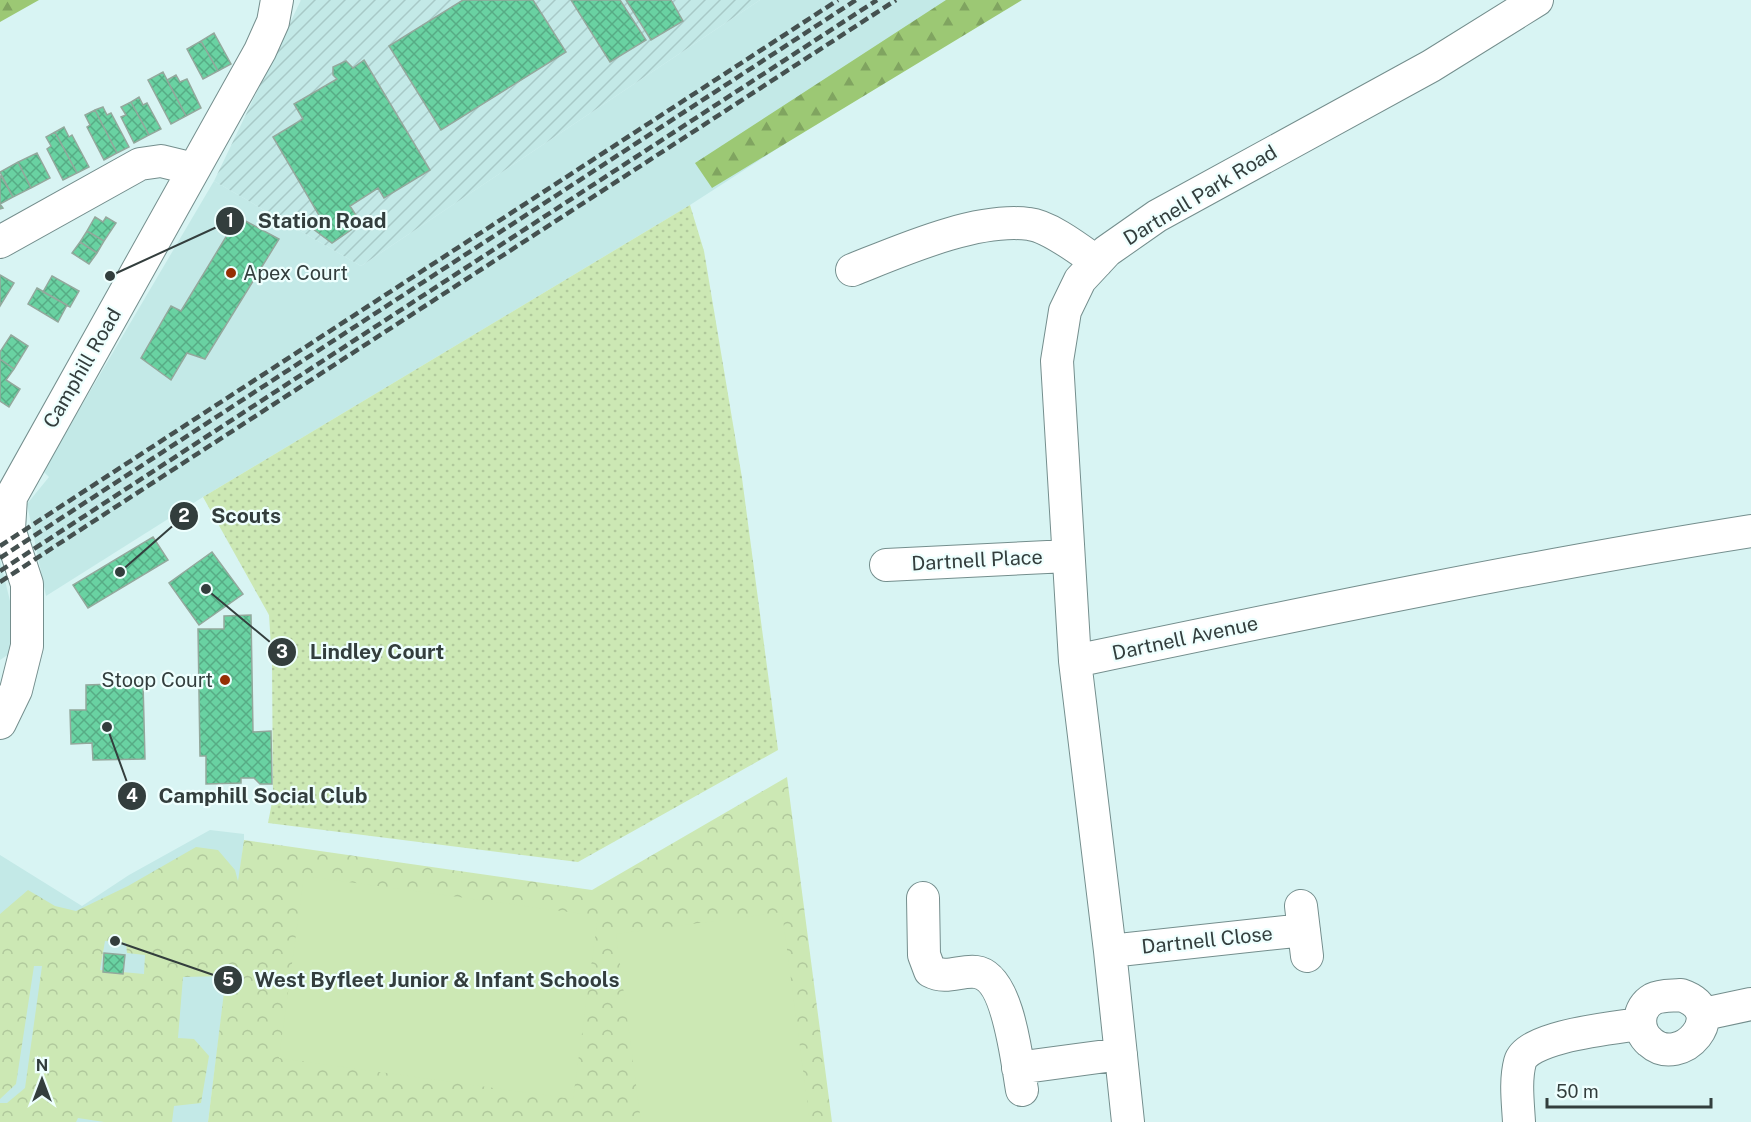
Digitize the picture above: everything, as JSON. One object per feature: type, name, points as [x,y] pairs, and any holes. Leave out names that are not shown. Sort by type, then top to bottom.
[{"type":"street","name":"Camphill Road","points":[[0,723],[16,690],[27,646],[27,584],[9,529],[5,496],[260,51],[273,22],[277,0]]},
{"type":"street","name":"Dartnell Park Road","points":[[1075,661],[1057,361],[1065,311],[1080,280],[1107,250],[1156,216],[1431,66],[1528,2]]},
{"type":"street","points":[[0,242],[140,164],[161,160],[194,169]]},
{"type":"street","points":[[852,270],[919,243],[994,224],[1031,224],[1070,242],[1096,262]]},
{"type":"street","name":"Dartnell Avenue","points":[[1075,661],[1337,606],[1576,560],[1751,531]]},
{"type":"street","name":"Dartnell Place","points":[[886,565],[1068,556]]},
{"type":"street","points":[[1075,661],[1128,1122]]},
{"type":"street","points":[[923,898],[924,955],[930,971],[939,976],[978,972],[992,980],[1004,1004],[1020,1079],[1121,1054]]},
{"type":"street","name":"Dartnell Close","points":[[1110,951],[1304,930]]},
{"type":"street","points":[[1681,995],[1693,999],[1704,1014],[1701,1028],[1693,1040],[1679,1049],[1662,1049],[1648,1042],[1639,1024],[1645,1005],[1655,998],[1666,996],[1681,995]]},
{"type":"street","points":[[1704,1014],[1751,1004]]},
{"type":"street","points":[[1520,1122],[1518,1090],[1520,1060],[1530,1048],[1551,1039],[1639,1024]]},
{"type":"shaded area","points":[[301,0],[760,0],[361,266],[214,181]]},
{"type":"shaded area","points":[[760,0],[1007,0],[690,205],[203,497],[46,596],[27,504],[49,477],[43,471],[214,181],[361,266]]},
{"type":"shaded area","points":[[0,560],[10,601],[12,652],[0,660]]},
{"type":"shaded area","points":[[210,830],[244,834],[244,840],[208,1122],[0,1122],[0,855],[82,906],[129,875]]},
{"type":"green space","points":[[0,0],[39,0],[0,22]]},
{"type":"green space","points":[[946,0],[1022,0],[712,188],[695,163]]},
{"type":"green space","points":[[690,205],[704,251],[742,478],[778,750],[578,862],[268,823],[273,797],[272,662],[269,615],[203,497]]},
{"type":"green space","points":[[787,777],[832,1122],[208,1122],[226,976],[183,977],[178,1038],[194,1039],[209,1056],[201,1103],[174,1106],[172,1122],[104,1122],[78,1118],[76,1122],[0,1122],[0,1103],[7,1103],[25,1088],[42,966],[34,966],[16,1084],[0,1099],[0,914],[28,890],[55,906],[76,911],[128,886],[196,847],[218,850],[235,870],[238,881],[244,840],[592,890]],"holes":[[[105,941],[126,943],[127,953],[145,955],[144,974],[100,970]]]},
{"type":"green space","points":[[304,876],[598,916],[573,1099],[279,1058]]},
{"type":"green space","points":[[782,912],[810,1122],[641,1122],[616,934]]},
{"type":"building","points":[[463,0],[533,0],[566,52],[441,130],[389,46]]},
{"type":"building","points":[[571,0],[620,0],[646,40],[610,62]]},
{"type":"building","points":[[626,0],[671,0],[683,21],[651,40]]},
{"type":"building","points":[[214,33],[231,64],[218,71],[201,41]]},
{"type":"building","points":[[201,41],[218,71],[203,79],[187,49]]},
{"type":"building","points":[[364,60],[430,170],[384,198],[378,188],[350,206],[361,223],[332,243],[312,228],[323,222],[273,137],[303,119],[294,104],[337,79],[333,75],[333,67],[346,61],[353,68]]},
{"type":"building","points":[[163,72],[186,116],[171,124],[148,80]]},
{"type":"building","points":[[176,75],[180,82],[187,79],[201,108],[186,116],[167,80]]},
{"type":"building","points":[[139,97],[143,105],[147,103],[161,129],[149,135],[131,102]]},
{"type":"building","points":[[131,102],[149,135],[134,143],[121,117],[126,115],[121,107]]},
{"type":"building","points":[[103,107],[107,115],[111,113],[129,147],[117,153],[95,110]]},
{"type":"building","points":[[95,110],[117,153],[104,160],[87,127],[90,125],[85,115]]},
{"type":"building","points":[[64,127],[69,137],[72,135],[89,167],[77,173],[55,132]]},
{"type":"building","points":[[55,132],[77,173],[63,180],[47,149],[51,146],[46,137]]},
{"type":"building","points":[[37,153],[50,178],[31,188],[18,162]]},
{"type":"building","points":[[18,162],[31,188],[13,197],[0,172]]},
{"type":"building","points":[[0,176],[13,197],[0,204]]},
{"type":"building","points":[[95,217],[103,222],[106,217],[116,223],[104,241],[87,231]]},
{"type":"building","name":"Apex Court","points":[[238,217],[279,239],[205,359],[187,353],[171,380],[141,358],[171,306],[181,311]]},
{"type":"building","points":[[87,231],[104,241],[97,253],[80,242]]},
{"type":"building","points":[[80,242],[97,253],[89,264],[72,253]]},
{"type":"building","points":[[0,275],[14,283],[0,306]]},
{"type":"building","points":[[52,276],[79,291],[70,307],[43,292]]},
{"type":"building","points":[[37,288],[67,305],[58,322],[28,304]]},
{"type":"building","points":[[11,335],[28,346],[14,369],[0,359],[0,352]]},
{"type":"building","points":[[0,359],[14,369],[6,380],[20,389],[9,407],[0,401]]},
{"type":"building","points":[[153,537],[168,560],[88,608],[73,585]]},
{"type":"building","points":[[212,552],[243,594],[199,625],[169,583]]},
{"type":"building","name":"Stoop Court","points":[[251,615],[253,732],[271,731],[272,784],[260,784],[254,778],[241,778],[241,783],[206,784],[206,756],[200,756],[198,629],[224,629],[224,616]]},
{"type":"building","points":[[143,683],[145,759],[93,760],[92,743],[71,744],[70,710],[86,710],[86,685]]},
{"type":"building","points":[[104,953],[125,955],[123,974],[103,972]]},
{"type":"railway","points":[[0,546],[838,0]]},
{"type":"railway","points":[[0,558],[856,0]]},
{"type":"railway","points":[[0,571],[877,0]]},
{"type":"railway","points":[[0,582],[896,0]]},
{"type":"place","name":"Apex Court","points":[[231,273]]},
{"type":"place","name":"Station Road","points":[[110,276]]},
{"type":"place","name":"Scouts","points":[[120,572]]},
{"type":"place","name":"Lindley Court","points":[[206,589]]},
{"type":"place","name":"Stoop Court","points":[[225,680]]},
{"type":"place","name":"Camphill Social Club","points":[[107,727]]},
{"type":"place","name":"West Byfleet Junior & Infant Schools","points":[[115,941]]}]
